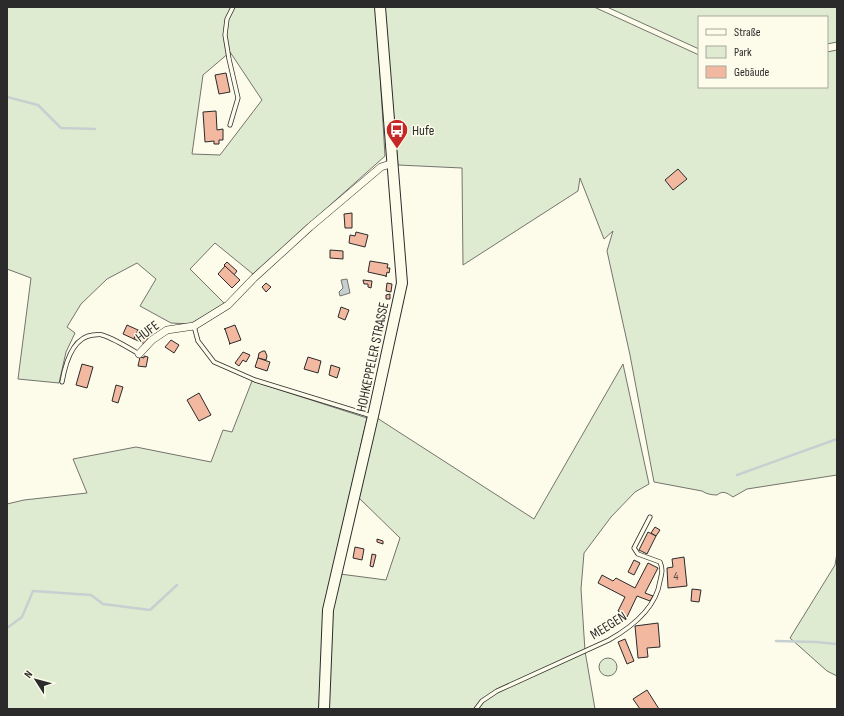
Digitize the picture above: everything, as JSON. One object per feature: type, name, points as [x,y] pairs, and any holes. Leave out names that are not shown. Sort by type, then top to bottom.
[{"type":"street","name":"HOHKEPPELER STRASSE","points":[[324,709],[328,610],[402,283],[380,7]]},
{"type":"street","name":"HUFE","points":[[139,354],[152,340],[167,330],[194,326],[228,305],[254,278],[310,227],[381,167],[393,163]]},
{"type":"lane","points":[[230,125],[238,98],[225,34],[227,18],[233,7]]},
{"type":"lane","points":[[194,326],[198,341],[214,362],[255,380],[373,416]]},
{"type":"lane","points":[[62,382],[64,369],[77,343],[89,335],[102,334],[139,354]]},
{"type":"lane","name":"MEEGEN","points":[[476,709],[482,701],[497,691],[620,634],[645,613],[659,589],[662,569],[660,562],[638,554],[634,548],[650,517]]},
{"type":"green space","points":[[7,7],[376,7],[385,156],[253,274],[215,243],[190,269],[225,304],[190,324],[171,323],[140,306],[156,279],[137,263],[107,279],[81,304],[67,327],[75,333],[66,352],[59,383],[18,379],[31,278],[7,269]],"holes":[[[230,52],[262,100],[220,155],[192,154],[203,75]]]},
{"type":"green space","points":[[384,7],[594,7],[698,55],[698,88],[828,88],[828,52],[837,50],[837,475],[747,489],[733,497],[725,493],[711,495],[702,491],[654,482],[630,355],[607,251],[613,231],[604,239],[580,178],[578,191],[463,265],[462,168],[398,165]]},
{"type":"green space","points":[[607,7],[837,7],[837,42],[828,44],[828,16],[698,16],[698,49]]},
{"type":"green space","points":[[623,364],[649,484],[635,492],[611,517],[584,553],[581,589],[585,651],[595,709],[326,709],[332,612],[340,574],[386,580],[400,538],[358,497],[377,418],[534,519]]},
{"type":"green space","points":[[252,381],[367,418],[332,573],[323,709],[7,709],[7,504],[24,500],[87,493],[73,459],[136,447],[211,462],[223,430],[232,432]]},
{"type":"green space","points":[[837,553],[837,676],[827,671],[790,638],[835,565]]},
{"type":"green space","points":[[604,658],[612,658],[617,663],[615,674],[612,676],[604,676],[599,671],[599,663]]},
{"type":"shaded area","points":[[347,279],[350,293],[340,296],[339,292],[343,288],[341,280]]},
{"type":"building","points":[[226,73],[230,92],[219,94],[215,75]]},
{"type":"building","points":[[216,111],[217,130],[223,129],[223,140],[219,140],[219,144],[214,144],[214,141],[205,142],[203,112]]},
{"type":"building","points":[[678,169],[687,179],[673,190],[665,180]]},
{"type":"building","points":[[352,213],[352,228],[345,228],[344,214]]},
{"type":"building","points":[[356,232],[368,235],[365,247],[349,243],[350,235],[355,236]]},
{"type":"building","points":[[330,250],[343,251],[343,259],[330,258]]},
{"type":"building","points":[[370,261],[388,264],[387,268],[390,268],[386,277],[368,272]]},
{"type":"building","points":[[227,262],[237,271],[234,275],[224,265]]},
{"type":"building","points":[[225,266],[240,280],[232,288],[218,274]]},
{"type":"building","points":[[363,280],[372,281],[371,288],[368,287],[368,284],[364,284]]},
{"type":"building","points":[[266,283],[271,287],[266,292],[262,287]]},
{"type":"building","points":[[387,283],[392,284],[391,292],[386,291]]},
{"type":"building","points":[[390,294],[390,299],[386,299],[386,295]]},
{"type":"building","points":[[341,307],[349,310],[345,320],[338,317]]},
{"type":"building","points":[[127,325],[138,330],[134,339],[123,334]]},
{"type":"building","points":[[235,325],[241,340],[230,344],[224,329]]},
{"type":"building","points":[[138,330],[142,332],[141,335],[148,338],[145,344],[134,339]]},
{"type":"building","points":[[171,340],[179,345],[174,353],[165,347]]},
{"type":"building","points":[[265,351],[267,356],[266,360],[258,358],[259,353]]},
{"type":"building","points":[[243,352],[250,355],[246,362],[243,360],[239,366],[235,363]]},
{"type":"building","points":[[144,356],[148,357],[146,367],[138,366],[140,357],[144,358]]},
{"type":"building","points":[[308,357],[321,361],[318,373],[304,369]]},
{"type":"building","points":[[258,358],[270,362],[267,371],[255,367]]},
{"type":"building","points":[[82,364],[93,367],[87,388],[76,385]]},
{"type":"building","points":[[331,365],[340,368],[337,378],[329,375]]},
{"type":"building","points":[[116,385],[123,387],[118,403],[112,401]]},
{"type":"building","points":[[199,393],[211,415],[199,421],[187,400]]},
{"type":"building","points":[[655,527],[660,530],[656,536],[651,533]]},
{"type":"building","points":[[648,532],[656,536],[647,554],[639,550]]},
{"type":"building","points":[[377,539],[383,541],[383,544],[377,542]]},
{"type":"building","points":[[355,547],[364,549],[362,560],[353,558]]},
{"type":"building","points":[[372,554],[376,555],[373,567],[370,566]]},
{"type":"building","points":[[684,557],[687,586],[668,588],[667,568],[673,567],[672,559]]},
{"type":"building","points":[[634,560],[640,563],[634,575],[628,572]]},
{"type":"building","points":[[648,563],[658,568],[645,593],[653,596],[650,601],[637,596],[627,617],[618,611],[625,597],[598,583],[602,575],[613,581],[616,578],[635,588]]},
{"type":"building","points":[[692,589],[701,590],[699,602],[691,601]]},
{"type":"building","points":[[658,623],[660,647],[647,648],[648,657],[638,658],[635,626]]},
{"type":"building","points":[[625,639],[634,661],[627,664],[618,642]]},
{"type":"building","points":[[647,690],[659,709],[640,709],[633,699]]},
{"type":"waterway","points":[[7,97],[38,105],[61,128],[95,129]]},
{"type":"waterway","points":[[737,475],[837,439]]},
{"type":"waterway","points":[[7,628],[22,617],[33,591],[91,595],[103,604],[150,610],[177,585]]},
{"type":"waterway","points":[[776,641],[837,644]]},
{"type":"place","name":"Hufe","points":[[397,150]]}]
